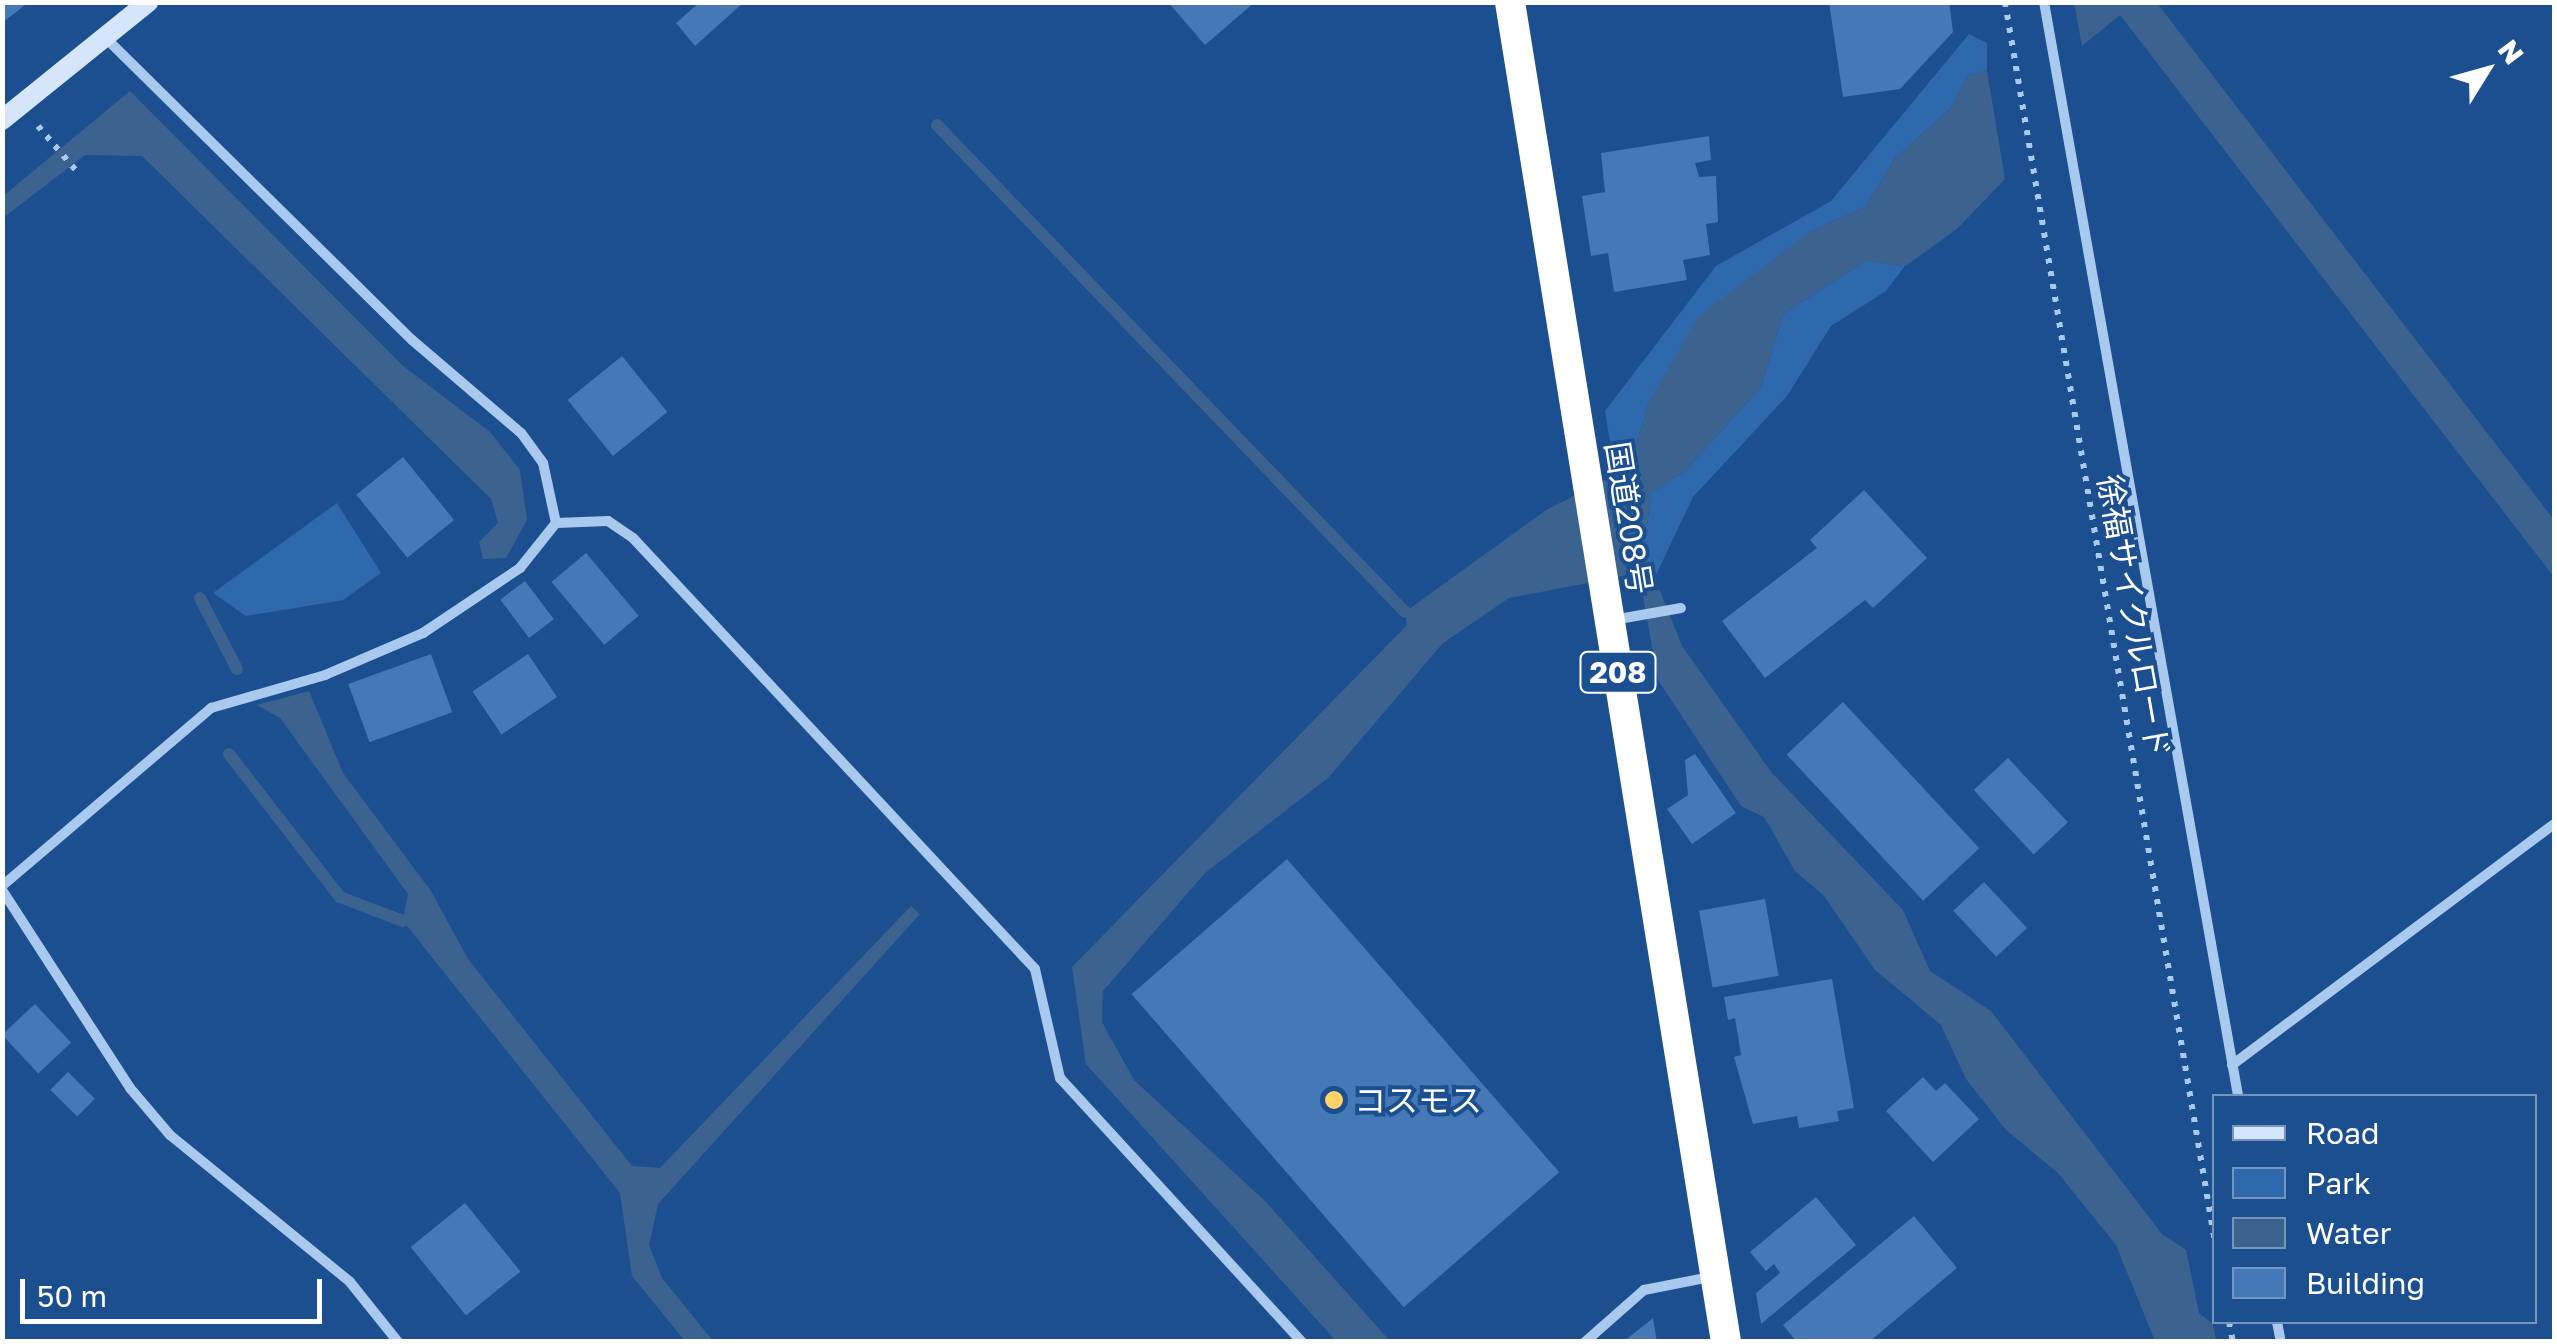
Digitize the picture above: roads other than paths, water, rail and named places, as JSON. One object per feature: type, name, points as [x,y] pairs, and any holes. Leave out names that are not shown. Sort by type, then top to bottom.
[{"type":"highway","name":"国道208号","points":[[1510,2],[1622,618],[1726,1342]]},
{"type":"main road","points":[[2,120],[148,2]]},
{"type":"street","points":[[2044,2],[2238,1094]]},
{"type":"street","points":[[106,38],[412,340],[521,434],[543,463],[556,523]]},
{"type":"street","points":[[398,1342],[350,1282],[170,1135],[130,1088],[2,888],[211,708],[325,675],[423,633],[520,568],[556,523],[608,521],[633,538],[1035,969],[1060,1078],[1302,1342]]},
{"type":"street","points":[[1622,618],[1681,608]]},
{"type":"street","points":[[2232,1065],[2554,824]]},
{"type":"street","points":[[1584,1342],[1644,1290],[1716,1276]]},
{"type":"water","points":[[2074,3],[2157,3],[2554,520],[2554,577],[2120,15],[2082,46]]},
{"type":"water","points":[[1987,71],[2005,179],[1957,229],[1904,267],[1867,260],[1783,314],[1761,387],[1686,470],[1651,493],[1644,551],[1682,646],[1772,773],[1903,910],[1930,971],[1991,1011],[2162,1234],[2186,1250],[2199,1313],[2213,1324],[2216,1341],[2155,1341],[2116,1245],[2058,1173],[2006,1130],[1966,1079],[1941,1025],[1875,970],[1824,896],[1795,871],[1764,817],[1741,806],[1658,680],[1641,585],[1624,576],[1509,598],[1443,643],[1328,778],[1205,873],[1103,991],[1102,1022],[1134,1080],[1265,1201],[1390,1341],[1336,1341],[1086,1064],[1072,967],[1407,625],[1405,612],[1546,510],[1629,468],[1649,402],[1698,317],[1809,232],[1865,207],[1895,158],[1950,109],[1968,75]]},
{"type":"water","points":[[130,91],[402,365],[490,432],[520,470],[527,520],[506,558],[483,559],[479,542],[498,523],[491,499],[142,156],[85,155],[3,218],[3,196]]},
{"type":"water","points":[[309,691],[343,773],[431,891],[468,959],[632,1166],[660,1168],[911,906],[920,914],[658,1204],[649,1245],[662,1278],[713,1341],[685,1341],[632,1276],[620,1193],[403,921],[408,894],[280,718],[257,705]]},
{"type":"waterway","points":[[937,125],[1405,612]]},
{"type":"waterway","points":[[200,598],[237,669]]},
{"type":"waterway","points":[[229,754],[340,897],[403,921]]},
{"type":"place","name":"コスモス","points":[[1334,1100]]}]
